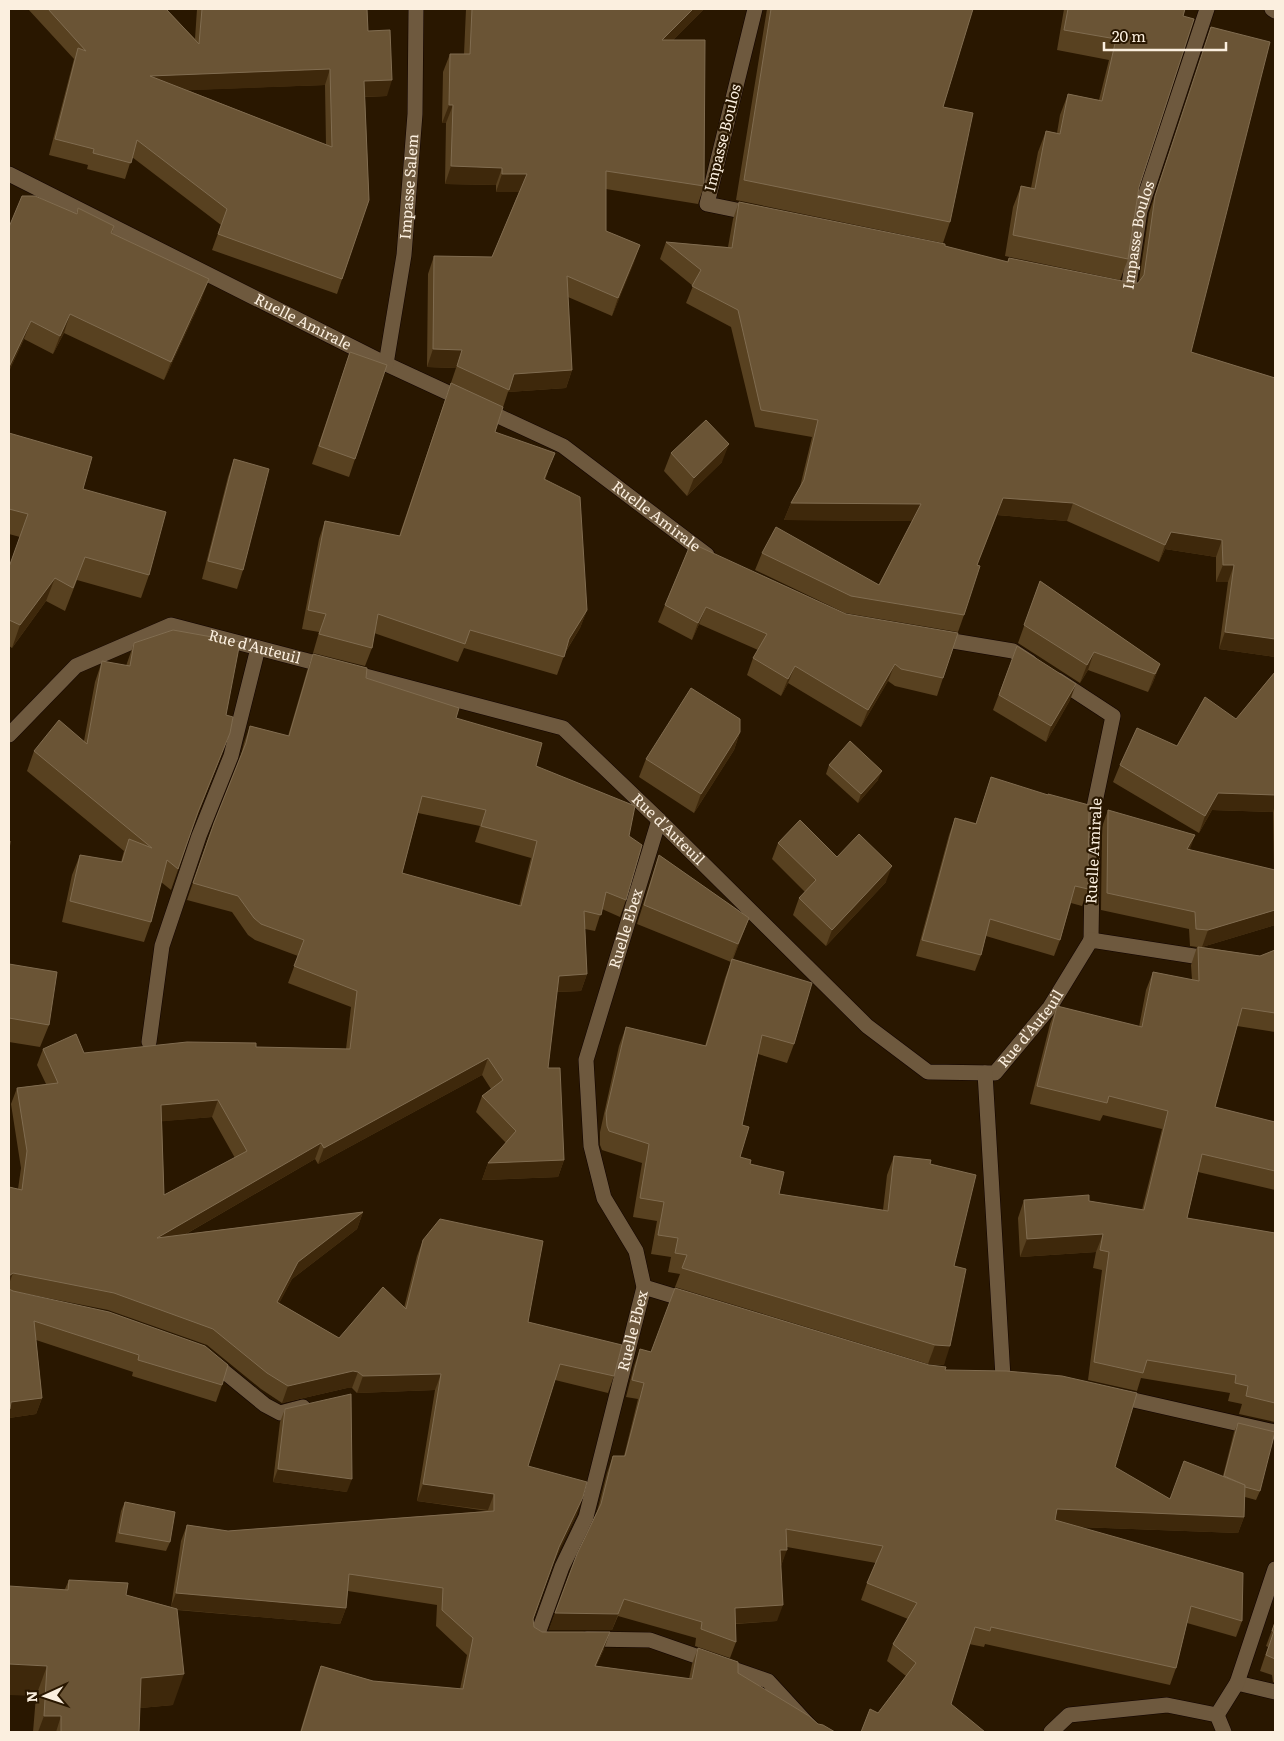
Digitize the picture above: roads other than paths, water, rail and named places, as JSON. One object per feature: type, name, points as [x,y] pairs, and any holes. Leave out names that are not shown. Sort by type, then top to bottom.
[{"type":"street","name":"Impasse Salem","points":[[386,364],[405,236],[415,114],[416,9]]},
{"type":"street","name":"Impasse Boulos","points":[[754,9],[707,204],[774,218]]},
{"type":"street","name":"Impasse Boulos","points":[[1100,285],[1128,291],[1140,211],[1207,9]]},
{"type":"street","name":"Ruelle Amirale","points":[[9,174],[386,364],[563,446],[716,562]]},
{"type":"street","name":"Rue d'Auteuil","points":[[9,735],[76,666],[171,625],[563,728],[659,820],[867,1026],[928,1072],[994,1073],[1050,1007],[1091,940]]},
{"type":"street","name":"Ruelle Amirale","points":[[918,635],[1013,651],[1113,716],[1093,812],[1091,940]]},
{"type":"street","points":[[149,1042],[162,946],[199,836],[231,756],[258,648]]},
{"type":"street","name":"Ruelle Ebex","points":[[659,820],[586,1060],[591,1146],[604,1198],[636,1251],[644,1287],[586,1518],[562,1567],[536,1639],[650,1640],[768,1681],[815,1732]]},
{"type":"street","points":[[1091,940],[1225,961]]},
{"type":"street","points":[[985,1073],[1003,1378]]},
{"type":"street","points":[[644,1287],[700,1304]]},
{"type":"street","points":[[195,1351],[204,1354],[265,1405],[280,1413],[314,1405]]},
{"type":"street","points":[[984,1376],[1020,1379]]},
{"type":"street","points":[[1102,1393],[1275,1432]]},
{"type":"street","points":[[1217,1715],[1237,1683],[1275,1569]]},
{"type":"street","points":[[1237,1683],[1275,1692]]},
{"type":"street","points":[[1051,1732],[1069,1715],[1167,1705],[1217,1715]]},
{"type":"street","points":[[1217,1715],[1224,1732]]}]
